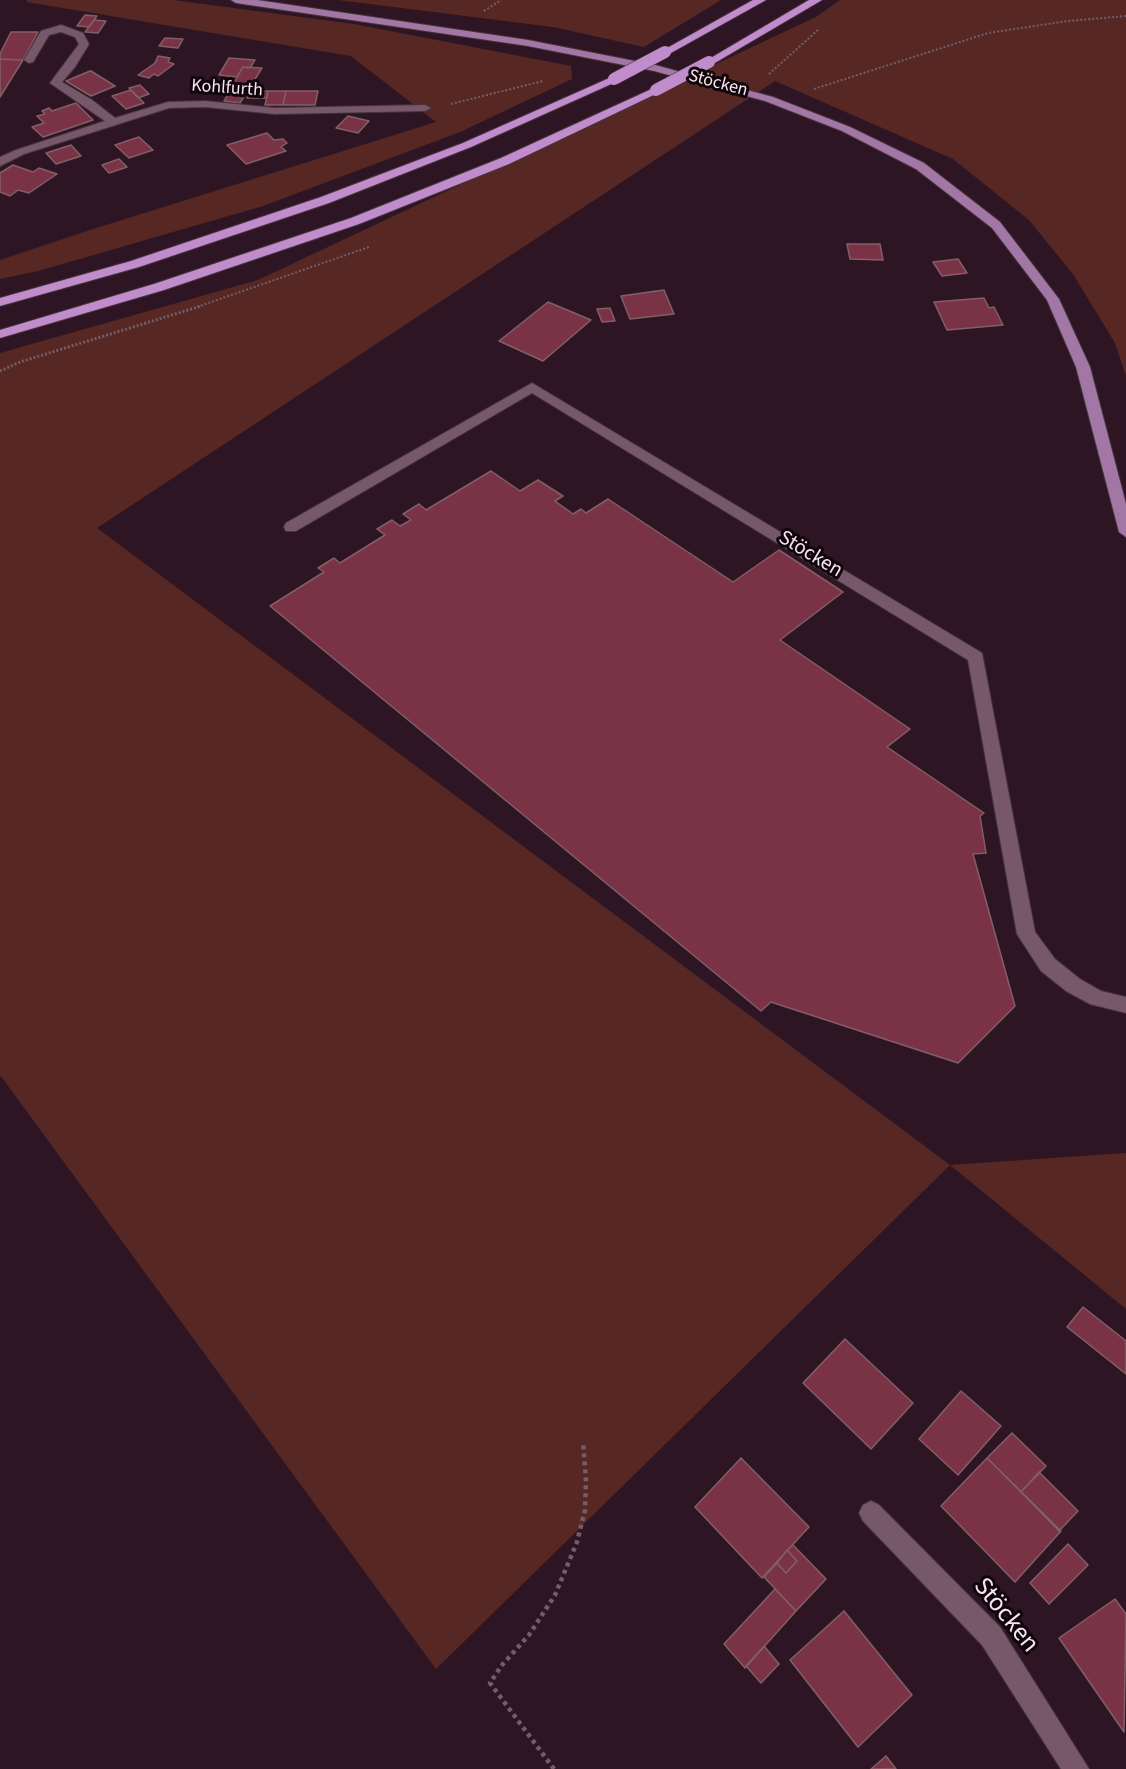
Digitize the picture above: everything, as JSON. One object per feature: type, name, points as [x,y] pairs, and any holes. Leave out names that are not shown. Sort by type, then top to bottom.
[{"type":"highway","points":[[0,302],[135,264],[325,200],[467,145],[614,79],[761,0]]},
{"type":"highway","points":[[0,334],[159,287],[355,220],[505,161],[656,90],[710,62],[817,0]]},
{"type":"main road","name":"Stöcken","points":[[236,0],[441,30],[608,58],[769,99],[846,129],[920,166],[996,225],[1053,299],[1083,367],[1126,532]]},
{"type":"street","points":[[29,60],[45,33],[61,28],[80,35],[84,44],[56,83],[88,102],[113,122]]},
{"type":"street","name":"Kohlfurth","points":[[0,162],[20,152],[113,122],[155,109],[186,103],[275,111],[425,108]]},
{"type":"street","name":"Stöcken","points":[[291,527],[532,387],[976,657],[1026,934],[1048,964],[1074,985],[1097,998],[1126,1005]]},
{"type":"street","name":"Stöcken","points":[[871,1513],[991,1636],[1076,1769]]},
{"type":"path","points":[[769,99],[820,88],[988,33],[1068,21],[1126,16]]},
{"type":"path","points":[[748,92],[820,29],[816,20]]},
{"type":"path","points":[[425,108],[457,103],[544,81]]},
{"type":"path","points":[[554,1769],[490,1683],[502,1665],[529,1635],[555,1595],[577,1542],[585,1510],[586,1480],[582,1442]]},
{"type":"shaded area","points":[[27,0],[173,0],[354,24],[571,66],[572,79],[460,132],[263,206],[38,271],[0,279],[0,260],[436,122],[351,56],[27,2]]},
{"type":"shaded area","points":[[338,0],[721,0],[644,47],[553,27]]},
{"type":"shaded area","points":[[840,0],[1126,0],[1126,376],[1115,343],[1073,274],[1029,220],[953,159],[775,81],[97,528],[950,1165],[436,1669],[0,1075],[0,353],[258,280],[816,17]]},
{"type":"shaded area","points":[[1126,1153],[1126,1309],[950,1165]]},
{"type":"building","points":[[85,15],[97,16],[89,27],[77,26]]},
{"type":"building","points":[[94,20],[106,21],[98,33],[85,32]]},
{"type":"building","points":[[11,32],[38,32],[23,60],[0,59],[0,54]]},
{"type":"building","points":[[165,38],[183,39],[178,48],[159,46]]},
{"type":"building","points":[[158,56],[170,58],[168,62],[174,64],[158,76],[154,74],[149,78],[138,75],[155,63]]},
{"type":"building","points":[[229,58],[255,60],[250,68],[243,67],[237,77],[219,75]]},
{"type":"building","points":[[0,59],[23,60],[0,97]]},
{"type":"building","points":[[243,67],[262,68],[240,103],[224,101]]},
{"type":"building","points":[[91,71],[115,86],[91,96],[66,81]]},
{"type":"building","points":[[221,80],[235,80],[230,90],[218,89]]},
{"type":"building","points":[[140,85],[149,94],[138,98],[129,88]]},
{"type":"building","points":[[131,90],[144,103],[126,109],[112,96]]},
{"type":"building","points":[[249,91],[268,91],[267,98],[247,98]]},
{"type":"building","points":[[268,91],[286,91],[283,105],[265,105]]},
{"type":"building","points":[[286,91],[318,91],[315,105],[283,105]]},
{"type":"building","points":[[76,103],[93,120],[43,137],[32,127],[44,123],[37,116],[45,114],[42,111],[49,108],[52,111]]},
{"type":"building","points":[[348,116],[369,121],[358,133],[336,128]]},
{"type":"building","points":[[267,133],[274,140],[283,139],[287,143],[281,147],[286,151],[246,164],[227,145]]},
{"type":"building","points":[[139,137],[153,150],[129,158],[115,145]]},
{"type":"building","points":[[71,145],[81,156],[56,164],[46,153]]},
{"type":"building","points":[[119,159],[127,167],[109,173],[102,165]]},
{"type":"building","points":[[13,165],[33,172],[39,168],[57,174],[29,193],[18,190],[10,196],[0,192],[0,173]]},
{"type":"building","points":[[847,244],[880,244],[883,260],[850,259]]},
{"type":"building","points":[[958,259],[967,273],[942,276],[933,262]]},
{"type":"building","points":[[664,290],[674,314],[630,319],[621,296]]},
{"type":"building","points":[[984,298],[989,308],[994,307],[1003,325],[947,330],[934,302]]},
{"type":"building","points":[[548,302],[591,320],[543,361],[499,341]]},
{"type":"building","points":[[610,308],[615,321],[602,322],[597,309]]},
{"type":"building","points":[[491,471],[520,491],[538,480],[563,496],[555,501],[573,514],[581,509],[586,513],[608,499],[733,582],[779,550],[843,592],[780,640],[910,729],[887,747],[984,813],[980,816],[986,853],[973,854],[1015,1006],[958,1063],[771,1002],[761,1011],[270,606],[324,572],[318,568],[334,558],[340,563],[385,535],[377,529],[392,520],[400,526],[411,520],[403,514],[419,504],[426,510]]},
{"type":"building","points":[[1083,1307],[1126,1341],[1126,1374],[1067,1327]]},
{"type":"building","points":[[845,1339],[913,1403],[871,1449],[803,1383]]},
{"type":"building","points":[[961,1391],[1001,1426],[958,1475],[919,1439]]},
{"type":"building","points":[[1012,1433],[1046,1466],[1021,1492],[987,1458]]},
{"type":"building","points":[[741,1458],[809,1527],[762,1578],[695,1507]]},
{"type":"building","points":[[987,1458],[1061,1531],[1015,1582],[941,1506]]},
{"type":"building","points":[[1039,1472],[1078,1511],[1059,1531],[1021,1492]]},
{"type":"building","points":[[1068,1544],[1088,1565],[1049,1604],[1030,1583]]},
{"type":"building","points":[[793,1545],[826,1579],[796,1611],[764,1577],[777,1563],[786,1573],[797,1561],[787,1550]]},
{"type":"building","points":[[787,1550],[797,1561],[786,1573],[777,1563]]},
{"type":"building","points":[[775,1589],[796,1611],[745,1668],[724,1644]]},
{"type":"building","points":[[1115,1599],[1126,1614],[1124,1732],[1059,1638]]},
{"type":"building","points":[[844,1611],[912,1695],[858,1747],[790,1660]]},
{"type":"building","points":[[764,1646],[779,1664],[761,1683],[746,1666]]},
{"type":"building","points":[[886,1756],[896,1769],[871,1769]]}]
